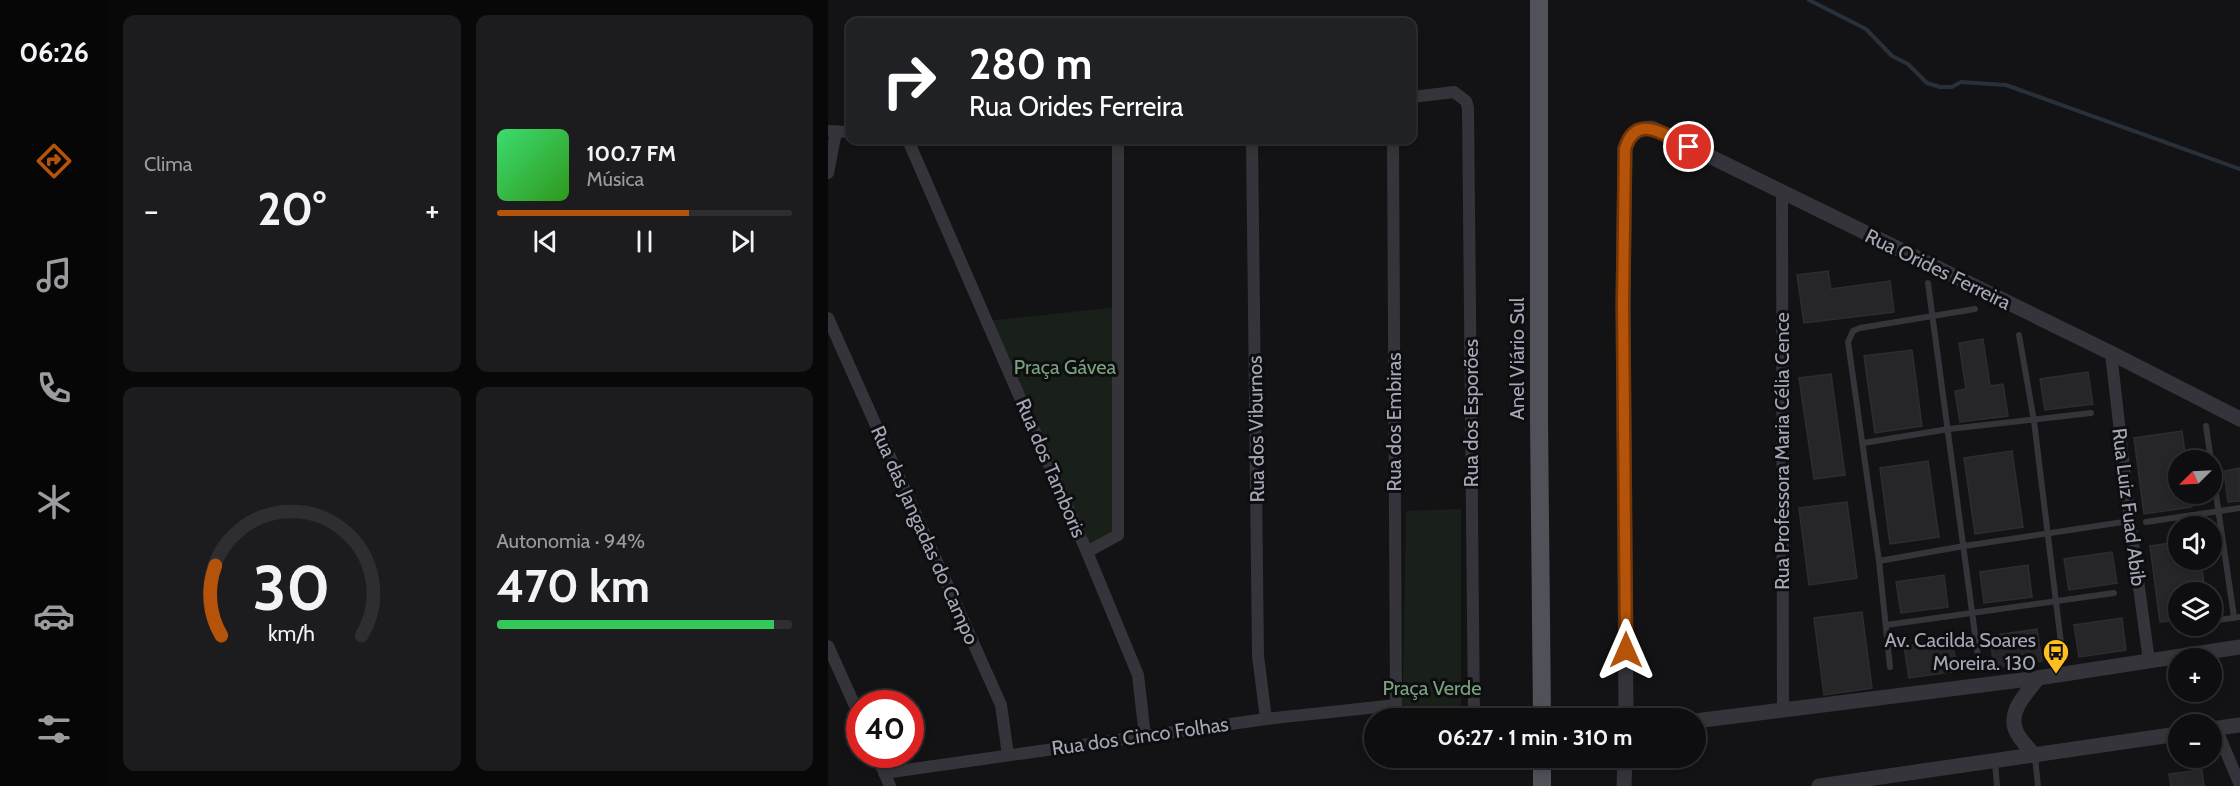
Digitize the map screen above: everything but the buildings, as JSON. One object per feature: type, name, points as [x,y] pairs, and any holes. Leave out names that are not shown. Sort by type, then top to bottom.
[{"type":"main road","name":"Anel Viário Sul","points":[[1539,0],[1542,708]]},
{"type":"main road","points":[[1542,768],[1543,785]]},
{"type":"street","name":"Rua dos Esporões","points":[[1416,97],[1454,92],[1466,101],[1468,108],[1473,708]]},
{"type":"street","name":"Rua Orides Ferreira","points":[[1626,708],[1623,304],[1625,149],[1634,132],[1642,128],[1652,128],[2111,353],[2240,419]]},
{"type":"street","points":[[828,173],[832,132]]},
{"type":"street","name":"Rua dos Tamboris","points":[[910,144],[1138,675],[1145,736]]},
{"type":"street","points":[[1087,552],[1118,535],[1118,144]]},
{"type":"street","name":"Rua dos Viburnos","points":[[1252,144],[1258,656],[1266,718]]},
{"type":"street","name":"Rua dos Embiras","points":[[1393,144],[1396,705]]},
{"type":"street","name":"Rua Professora Maria Célia Cence","points":[[1782,193],[1783,710]]},
{"type":"street","name":"Rua das Jangadas do Campo","points":[[828,318],[1001,705],[1008,755]]},
{"type":"street","name":"Rua Luiz Fuad Abib","points":[[2111,353],[2149,661]]},
{"type":"street","points":[[828,646],[848,690]]},
{"type":"street","points":[[1706,720],[2038,678],[2240,647]]},
{"type":"street","points":[[2035,756],[2017,734],[2013,724],[2014,713],[2038,678]]},
{"type":"street","name":"Rua dos Cinco Folhas","points":[[884,773],[1266,718],[1396,705]]},
{"type":"street","points":[[2222,728],[2240,725]]},
{"type":"street","points":[[1819,786],[2168,736]]},
{"type":"street","points":[[2222,748],[2240,785]]},
{"type":"street","points":[[882,768],[890,786]]},
{"type":"street","points":[[1624,786],[1625,768]]},
{"type":"lane","points":[[1928,283],[1979,664]]},
{"type":"lane","points":[[1890,667],[1879,561],[1849,336],[1860,328],[1975,309]]},
{"type":"lane","points":[[2019,335],[2034,421],[2062,651]]},
{"type":"lane","points":[[1863,443],[1949,429],[2091,413]]},
{"type":"lane","points":[[2206,426],[2237,617],[2222,619]]},
{"type":"lane","points":[[2146,522],[2240,508]]},
{"type":"lane","points":[[1879,561],[2130,521]]},
{"type":"lane","points":[[1886,625],[2114,593]]},
{"type":"lane","points":[[2035,756],[2038,786]]},
{"type":"lane","points":[[1995,761],[1997,786]]},
{"type":"green space","name":"Praça Gávea","points":[[1118,307],[1118,535],[1087,552],[987,321]]},
{"type":"green space","name":"Praça Verde","points":[[1461,509],[1461,708],[1386,708],[1385,706],[1401,699],[1403,689],[1406,511]]},
{"type":"waterway","points":[[1809,0],[1866,29],[1892,56],[1908,64],[1927,83],[1940,87],[1952,87],[1961,82],[2006,85],[2240,169]]},
{"type":"place","name":"Av. Cacilda Soares Moreira. 130","points":[[2056,675]]},
{"type":"route","points":[[1626,650],[1623,304],[1625,149],[1634,132],[1642,128],[1652,128],[1689,147]]}]
